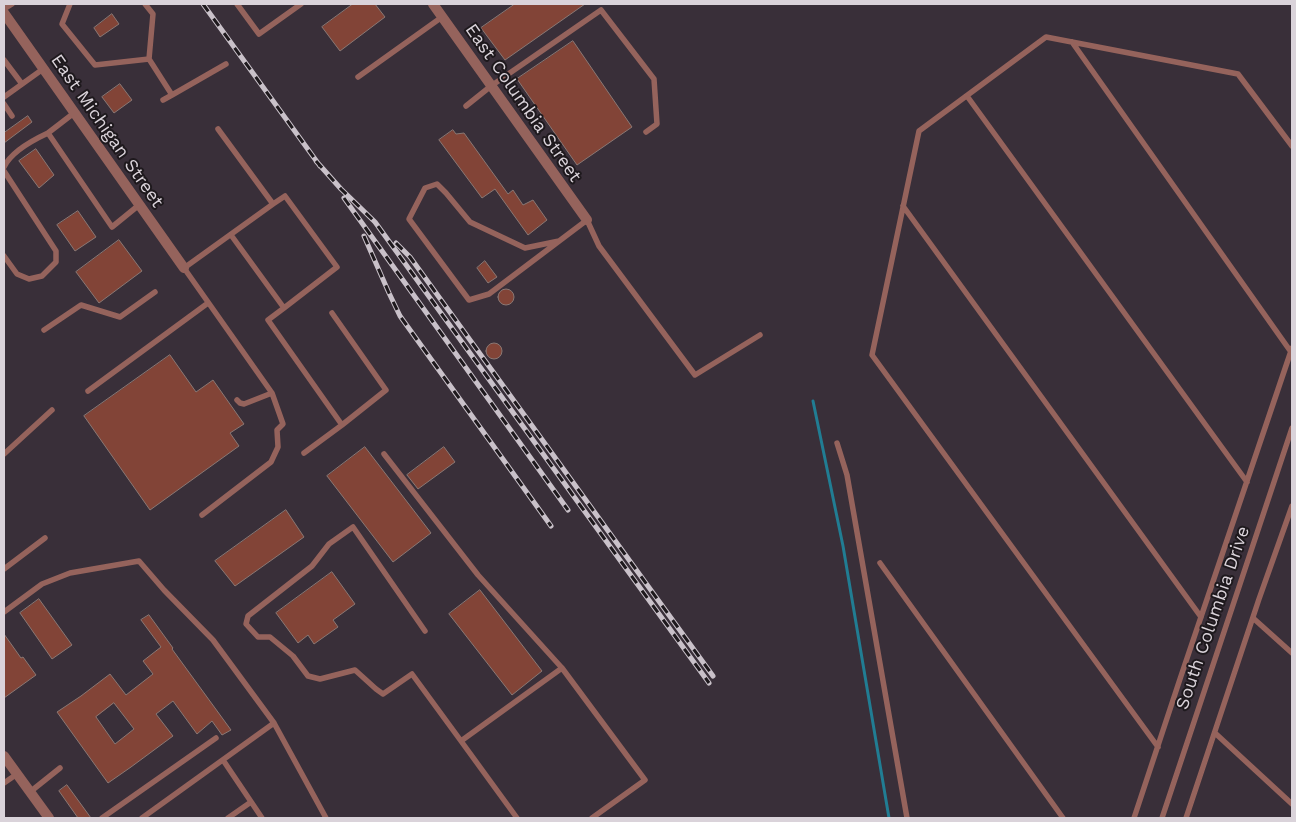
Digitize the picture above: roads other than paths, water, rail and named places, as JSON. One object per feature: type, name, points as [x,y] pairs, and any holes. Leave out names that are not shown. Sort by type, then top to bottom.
[{"type":"street","name":"East Columbia Street","points":[[438,8],[587,220]]},
{"type":"street","name":"East Michigan Street","points":[[4,11],[184,268]]},
{"type":"street","points":[[4,756],[49,818]]},
{"type":"lane","points":[[4,11],[12,4]]},
{"type":"lane","points":[[70,4],[62,24],[95,65],[149,59]]},
{"type":"lane","points":[[145,4],[153,14],[149,59],[172,95]]},
{"type":"lane","points":[[238,4],[259,34],[301,4]]},
{"type":"lane","points":[[358,77],[438,8]]},
{"type":"lane","points":[[466,106],[601,10],[654,79],[657,124],[646,132]]},
{"type":"lane","points":[[1158,747],[872,355],[919,131],[1046,37],[1238,74],[1292,146]]},
{"type":"lane","points":[[1072,42],[1292,350],[1134,818]]},
{"type":"lane","points":[[4,60],[22,84]]},
{"type":"lane","points":[[163,100],[226,64]]},
{"type":"lane","points":[[4,97],[43,69]]},
{"type":"lane","points":[[967,96],[1247,482]]},
{"type":"lane","points":[[4,104],[12,116]]},
{"type":"lane","points":[[4,167],[6,161],[32,140],[48,133],[74,113]]},
{"type":"lane","points":[[218,129],[273,204]]},
{"type":"lane","points":[[48,133],[112,227],[139,205]]},
{"type":"lane","points":[[4,171],[56,251],[56,262],[42,276],[29,279],[17,274],[4,256]]},
{"type":"lane","points":[[559,241],[525,248],[470,222],[437,184],[425,188],[409,219],[469,300],[489,294],[587,220],[599,246],[695,375],[760,335]]},
{"type":"lane","points":[[202,515],[271,462],[278,447],[276,430],[283,424],[272,393],[184,268],[285,196],[337,267],[268,320],[342,425]]},
{"type":"lane","points":[[903,206],[1201,617]]},
{"type":"lane","points":[[230,235],[284,308]]},
{"type":"lane","points":[[44,330],[81,306],[120,317],[155,292]]},
{"type":"lane","points":[[88,391],[208,303]]},
{"type":"lane","points":[[304,453],[386,390],[332,313]]},
{"type":"lane","points":[[237,400],[244,404],[272,393]]},
{"type":"lane","points":[[4,454],[52,410]]},
{"type":"lane","name":"South Columbia Drive","points":[[1162,818],[1292,428]]},
{"type":"lane","points":[[837,443],[847,475],[907,818]]},
{"type":"lane","points":[[384,454],[478,575],[562,668],[645,780],[592,818]]},
{"type":"lane","points":[[1186,818],[1292,506]]},
{"type":"lane","points":[[425,631],[353,527],[329,544],[312,566],[248,616],[246,624],[258,637],[270,637],[293,656],[308,676],[320,678],[355,670],[383,694],[412,674],[517,818]]},
{"type":"lane","points":[[4,569],[45,538]]},
{"type":"lane","points":[[4,612],[42,584],[70,573],[140,561],[164,590],[213,640],[274,723],[326,818]]},
{"type":"lane","points":[[880,563],[1062,818]]},
{"type":"lane","points":[[1253,618],[1292,653]]},
{"type":"lane","points":[[461,741],[562,668]]},
{"type":"lane","points":[[142,818],[274,723]]},
{"type":"lane","points":[[1214,732],[1292,804]]},
{"type":"lane","points":[[102,818],[216,738]]},
{"type":"lane","points":[[223,760],[262,818]]},
{"type":"lane","points":[[30,792],[60,768]]},
{"type":"lane","points":[[4,783],[16,774]]},
{"type":"lane","points":[[228,818],[251,802]]},
{"type":"waterway","points":[[813,401],[843,546],[889,818]]},
{"type":"railway","points":[[203,4],[320,166]]},
{"type":"railway","points":[[316,161],[375,222],[709,683]]},
{"type":"railway","points":[[344,198],[568,510]]},
{"type":"railway","points":[[364,236],[400,316],[551,526]]},
{"type":"railway","points":[[396,243],[410,257],[713,676]]}]
